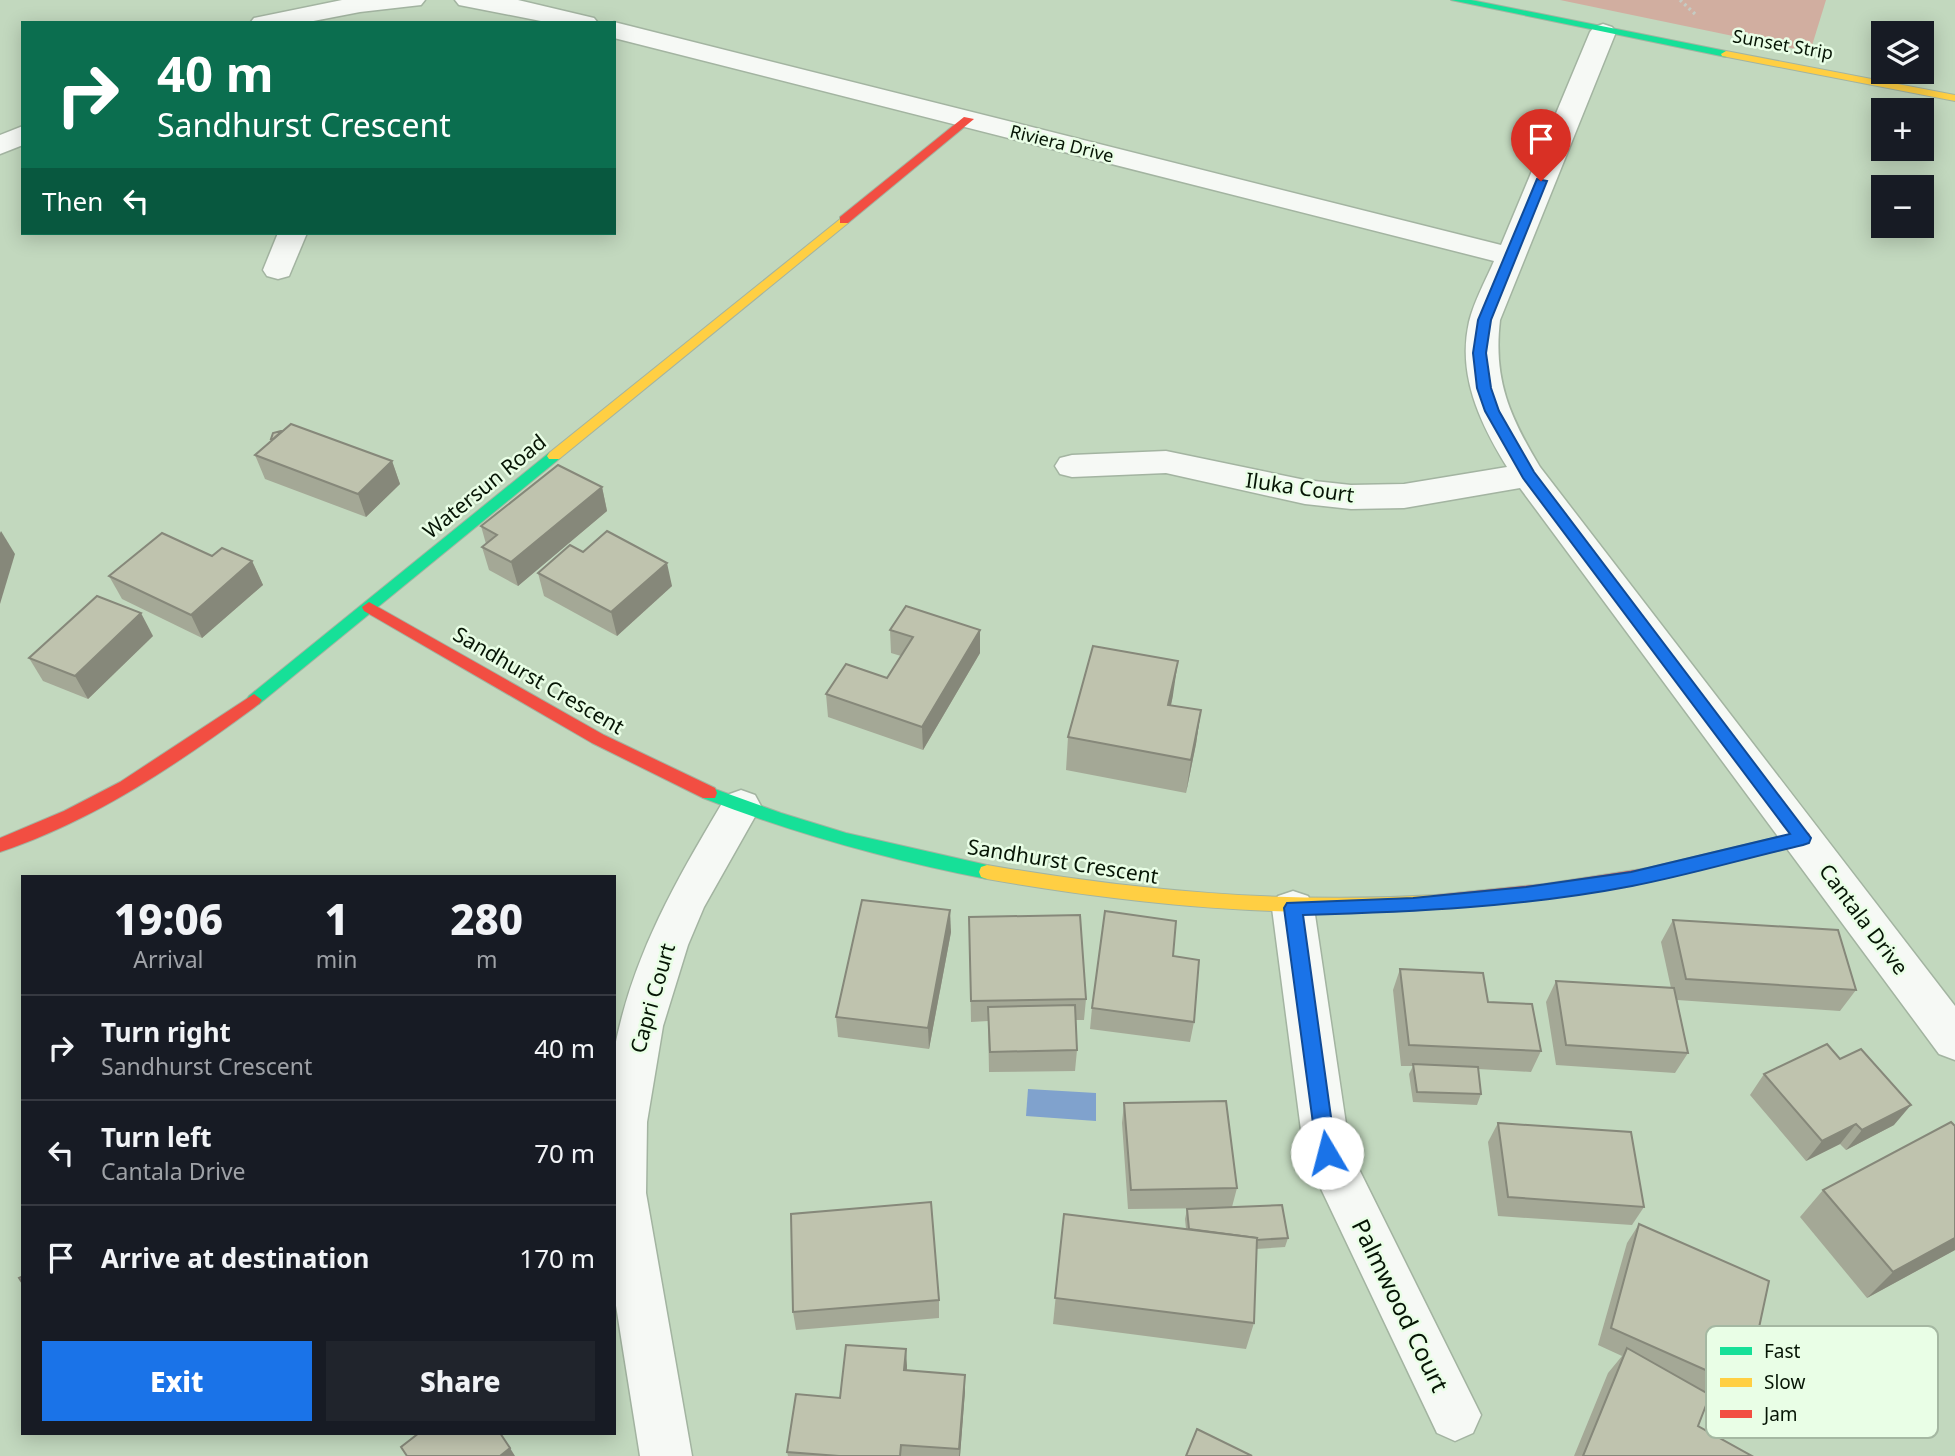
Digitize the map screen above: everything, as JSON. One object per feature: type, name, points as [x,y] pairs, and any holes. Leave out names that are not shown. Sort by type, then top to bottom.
[{"type":"street","points":[[274,21],[346,6],[412,0]]},
{"type":"street","points":[[468,0],[502,4],[576,21]]},
{"type":"street","name":"Sunset Strip","points":[[1456,0],[1603,32],[1788,64],[1955,98]]},
{"type":"street","name":"Riviera Drive","points":[[616,31],[1511,256]]},
{"type":"street","name":"Sunset Strip","points":[[1603,32],[1742,74]]},
{"type":"street","name":"Cantala Drive","points":[[1603,32],[1485,320],[1480,353],[1484,388],[1492,411],[1528,475],[1955,1040]]},
{"type":"street","name":"Watersun Road","points":[[0,845],[79,812],[195,744],[261,695],[968,119]]},
{"type":"street","points":[[0,146],[21,135]]},
{"type":"street","points":[[278,270],[291,235]]},
{"type":"street","name":"Iluka Court","points":[[1072,466],[1166,462],[1305,492],[1351,497],[1404,496],[1528,475]]},
{"type":"street","name":"Sandhurst Crescent","points":[[369,607],[596,738],[661,772],[741,806],[811,830],[907,857],[1107,893],[1293,908],[1413,905],[1526,894],[1631,879],[1803,838]]},
{"type":"street","name":"Capri Court","points":[[666,1456],[618,1193],[624,1122],[631,1075],[653,985],[685,902],[741,806]]},
{"type":"street","name":"Palmwood Court","points":[[1293,908],[1327,1153],[1455,1415]]},
{"type":"shaded area","points":[[1560,0],[1826,0],[1810,52]]},
{"type":"water","points":[[1028,1089],[1096,1093],[1096,1121],[1026,1116]]},
{"type":"building","points":[[291,424],[392,461],[358,494],[255,455]]},
{"type":"building","points":[[282,431],[273,439],[271,439],[273,433]]},
{"type":"building","points":[[558,465],[602,487],[511,562],[482,547],[497,535],[481,526]]},
{"type":"building","points":[[607,531],[667,563],[611,612],[538,573],[570,545],[583,552]]},
{"type":"building","points":[[162,533],[212,556],[222,548],[252,561],[191,615],[109,576]]},
{"type":"building","points":[[97,596],[141,613],[75,676],[29,658]]},
{"type":"building","points":[[906,606],[980,630],[922,727],[826,694],[846,664],[887,678],[913,637],[890,630]]},
{"type":"building","points":[[1093,646],[1178,661],[1168,705],[1201,710],[1191,760],[1068,737]]},
{"type":"building","points":[[862,900],[950,910],[928,1028],[836,1017]]},
{"type":"building","points":[[1105,911],[1176,921],[1173,956],[1199,960],[1194,1022],[1092,1008]]},
{"type":"building","points":[[1080,915],[1086,999],[971,1001],[969,917]]},
{"type":"building","points":[[1673,920],[1838,930],[1856,990],[1686,979]]},
{"type":"building","points":[[1400,969],[1483,973],[1488,1002],[1532,1004],[1541,1051],[1409,1045]]},
{"type":"building","points":[[1556,981],[1674,988],[1688,1053],[1566,1045]]},
{"type":"building","points":[[1075,1005],[1077,1050],[990,1052],[988,1007]]},
{"type":"building","points":[[1827,1044],[1840,1059],[1861,1049],[1911,1105],[1862,1130],[1856,1124],[1822,1141],[1764,1074]]},
{"type":"building","points":[[1413,1064],[1478,1067],[1481,1094],[1417,1092]]},
{"type":"building","points":[[1226,1101],[1237,1188],[1131,1190],[1124,1103]]},
{"type":"building","points":[[1951,1122],[1955,1126],[1955,1238],[1893,1272],[1823,1190]]},
{"type":"building","points":[[1498,1123],[1631,1132],[1644,1207],[1508,1197]]},
{"type":"building","points":[[931,1202],[939,1300],[793,1312],[791,1214]]},
{"type":"building","points":[[1282,1205],[1288,1238],[1256,1240],[1257,1238],[1189,1229],[1187,1209]]},
{"type":"building","points":[[1064,1214],[1257,1238],[1254,1323],[1055,1298]]},
{"type":"building","points":[[1639,1224],[1769,1281],[1759,1326],[1706,1326],[1706,1370],[1611,1328]]},
{"type":"building","points":[[846,1345],[906,1349],[904,1370],[965,1375],[959,1449],[901,1445],[900,1456],[839,1456],[787,1452],[796,1394],[840,1398]]},
{"type":"building","points":[[1627,1348],[1706,1393],[1706,1405],[1698,1426],[1706,1430],[1706,1438],[1720,1438],[1752,1456],[1583,1456]]},
{"type":"building","points":[[1197,1429],[1252,1456],[1186,1456]]},
{"type":"building","points":[[416,1435],[501,1435],[510,1448],[500,1456],[407,1456],[401,1447]]},
{"type":"traffic: fast","points":[[1456,0],[1726,54]]},
{"type":"traffic: fast","points":[[254,700],[554,456]]},
{"type":"traffic: fast","points":[[709,793],[846,840],[987,872]]},
{"type":"traffic: slow","points":[[1726,54],[1955,98]]},
{"type":"traffic: slow","points":[[554,456],[844,220]]},
{"type":"traffic: slow","points":[[987,872],[1155,897],[1267,906],[1379,906],[1436,902]]},
{"type":"traffic: jam","points":[[844,220],[968,119]]},
{"type":"traffic: jam","points":[[369,607],[598,739],[709,793]]},
{"type":"traffic: jam","points":[[0,845],[70,816],[148,774],[254,700]]},
{"type":"traffic: jam","points":[[1436,902],[1544,891],[1648,875],[1803,838]]},
{"type":"route","points":[[1327,1153],[1293,908],[1413,905],[1526,894],[1631,879],[1803,838],[1528,475],[1492,411],[1484,388],[1480,353],[1485,320],[1541,181]]}]
